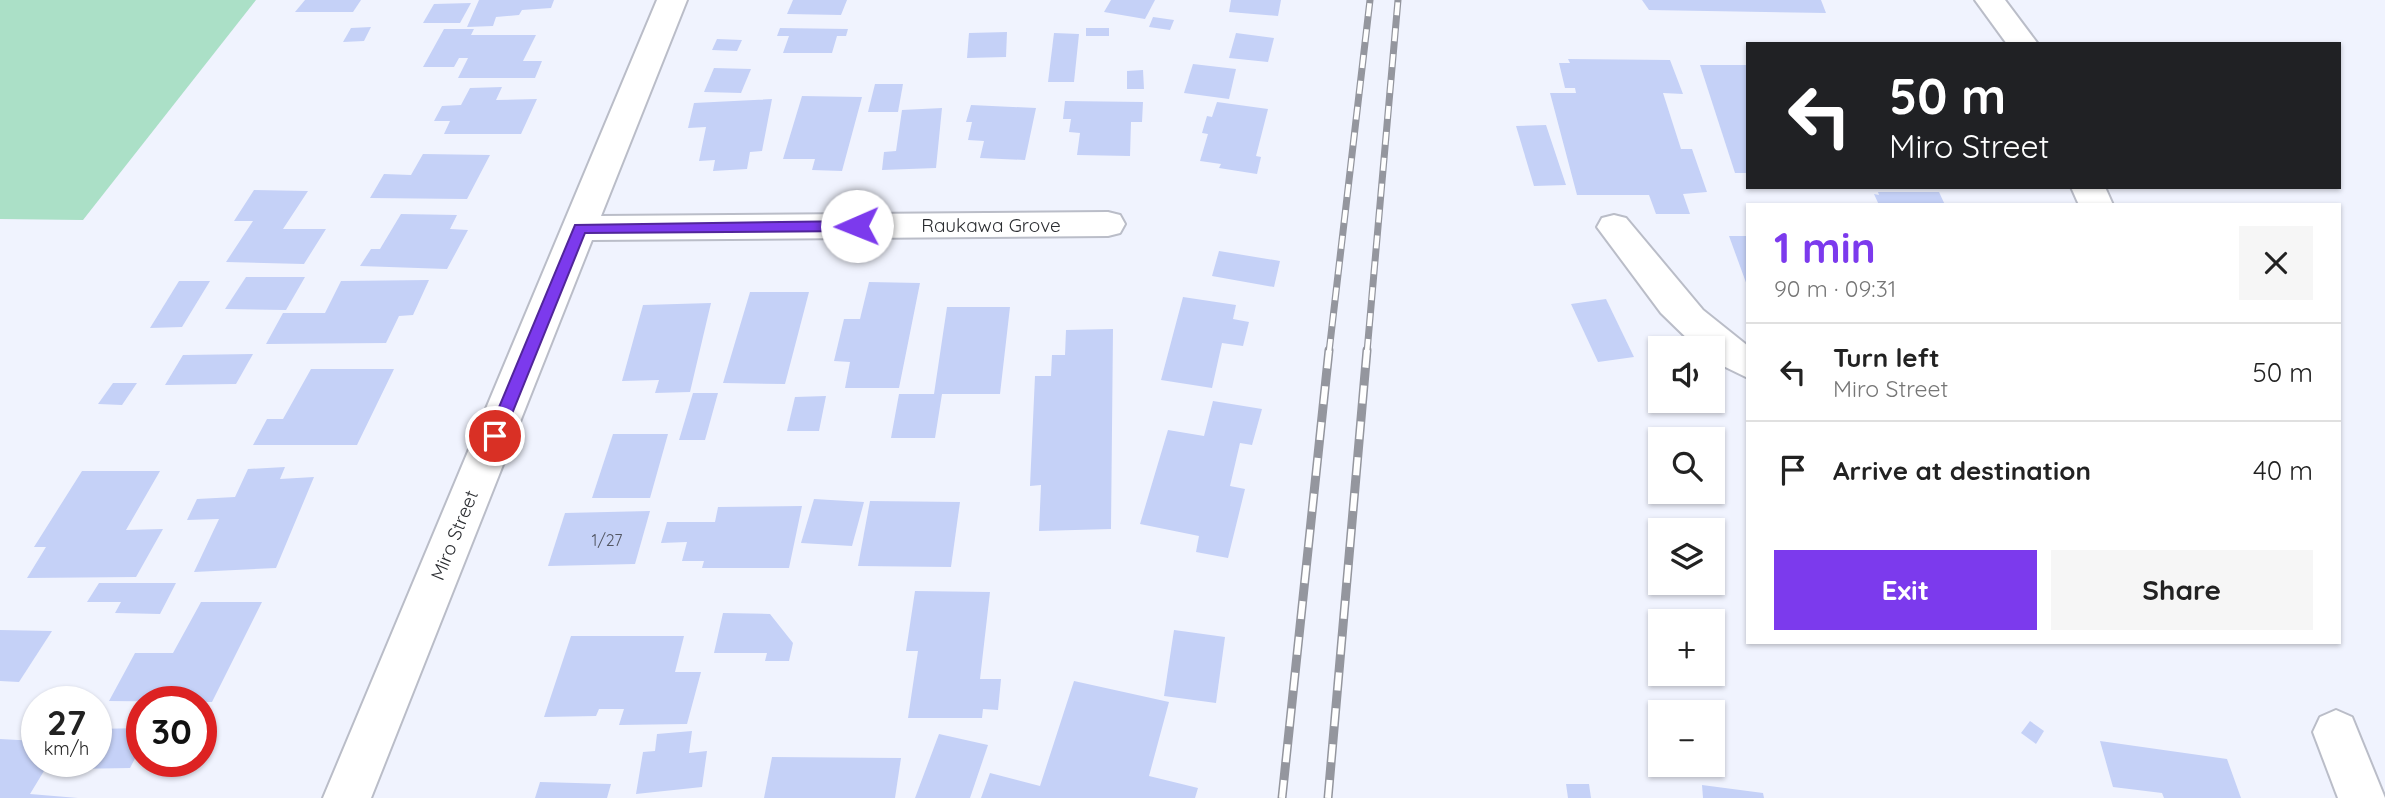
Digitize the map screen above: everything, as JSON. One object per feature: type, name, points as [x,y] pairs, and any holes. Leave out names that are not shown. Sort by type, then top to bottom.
[{"type":"street","name":"Miro Street","points":[[347,798],[672,0]]},
{"type":"street","points":[[1990,0],[2022,42]]},
{"type":"street","name":"Raukawa Grove","points":[[580,228],[1108,224]]},
{"type":"street","points":[[1614,227],[1691,325],[1723,351],[1746,363]]},
{"type":"street","points":[[2336,732],[2367,797]]},
{"type":"green space","points":[[0,0],[256,0],[83,220],[0,219]]},
{"type":"building","points":[[305,0],[361,0],[353,12],[295,12]]},
{"type":"building","points":[[479,0],[554,0],[551,8],[522,10],[519,15],[496,17],[493,26],[467,27]]},
{"type":"building","points":[[793,0],[847,0],[841,15],[787,14]]},
{"type":"building","points":[[1111,0],[1155,0],[1145,19],[1104,12]]},
{"type":"building","points":[[1231,0],[1281,0],[1278,16],[1229,12]]},
{"type":"building","points":[[1642,0],[1821,0],[1826,13],[1649,10]]},
{"type":"building","points":[[471,3],[460,23],[423,23],[434,4]]},
{"type":"building","points":[[1153,17],[1174,20],[1170,30],[1149,27]]},
{"type":"building","points":[[371,27],[364,41],[343,42],[351,28]]},
{"type":"building","points":[[780,28],[848,29],[846,36],[837,36],[832,53],[783,53],[789,36],[777,36]]},
{"type":"building","points":[[1086,28],[1109,28],[1109,36],[1086,36]]},
{"type":"building","points":[[444,29],[474,29],[471,35],[536,35],[523,61],[542,61],[535,78],[458,78],[468,58],[459,58],[454,67],[423,67]]},
{"type":"building","points":[[1007,32],[1006,57],[967,58],[969,33]]},
{"type":"building","points":[[1054,33],[1079,34],[1074,82],[1048,82]]},
{"type":"building","points":[[1236,33],[1274,38],[1268,62],[1229,58]]},
{"type":"building","points":[[717,39],[742,40],[737,51],[712,50]]},
{"type":"building","points":[[1568,59],[1670,60],[1683,94],[1663,93],[1681,149],[1692,149],[1707,192],[1683,194],[1690,214],[1656,214],[1649,195],[1577,195],[1550,93],[1576,93],[1575,88],[1565,88],[1559,63],[1570,63]]},
{"type":"building","points":[[1193,64],[1236,69],[1229,99],[1184,93]]},
{"type":"building","points":[[1700,65],[1746,65],[1746,173],[1735,173]]},
{"type":"building","points":[[714,68],[751,69],[741,93],[704,92]]},
{"type":"building","points":[[1143,70],[1144,89],[1127,89],[1127,71]]},
{"type":"building","points":[[875,84],[903,84],[898,112],[868,112]]},
{"type":"building","points":[[502,87],[496,100],[537,99],[521,134],[444,134],[450,121],[434,121],[442,106],[461,105],[470,88]]},
{"type":"building","points":[[802,96],[862,97],[842,171],[812,170],[815,159],[783,159]]},
{"type":"building","points":[[772,99],[762,151],[750,152],[747,169],[713,171],[715,160],[699,161],[706,127],[688,128],[694,103]]},
{"type":"building","points":[[1065,101],[1143,102],[1142,122],[1131,122],[1130,156],[1077,155],[1080,133],[1069,132],[1071,119],[1063,119]]},
{"type":"building","points":[[1217,102],[1268,109],[1256,156],[1261,157],[1257,174],[1219,168],[1221,164],[1200,161],[1208,134],[1202,133],[1207,116],[1212,117]]},
{"type":"building","points":[[971,105],[1036,108],[1025,160],[980,158],[984,141],[968,140],[972,122],[966,122]]},
{"type":"building","points":[[942,108],[936,168],[882,170],[884,152],[896,151],[902,110]]},
{"type":"building","points":[[1546,125],[1566,185],[1534,186],[1516,126]]},
{"type":"building","points":[[423,154],[490,155],[467,199],[370,198],[384,174],[411,175]]},
{"type":"building","points":[[254,190],[308,191],[283,229],[326,229],[304,264],[226,262],[253,221],[234,221]]},
{"type":"building","points":[[1878,192],[1939,192],[1944,203],[1878,203],[1874,194],[1879,195]]},
{"type":"building","points":[[401,214],[457,215],[450,229],[468,230],[447,269],[360,266],[371,249],[380,249]]},
{"type":"building","points":[[1729,236],[1746,236],[1746,283]]},
{"type":"building","points":[[1219,251],[1280,261],[1274,287],[1212,276]]},
{"type":"building","points":[[246,277],[305,277],[286,310],[225,309]]},
{"type":"building","points":[[429,280],[413,315],[399,316],[386,343],[266,344],[283,313],[325,313],[341,281]]},
{"type":"building","points":[[179,281],[210,281],[182,327],[150,328]]},
{"type":"building","points":[[869,282],[920,283],[899,388],[845,388],[850,362],[834,361],[844,319],[860,319]]},
{"type":"building","points":[[750,292],[809,292],[785,384],[723,383]]},
{"type":"building","points":[[1183,297],[1236,305],[1233,319],[1249,322],[1243,346],[1222,343],[1212,388],[1161,380]]},
{"type":"building","points":[[1606,299],[1634,357],[1598,362],[1571,304]]},
{"type":"building","points":[[711,303],[690,392],[655,393],[659,380],[622,381],[643,305]]},
{"type":"building","points":[[947,307],[1010,307],[1000,394],[942,394],[935,438],[891,438],[899,394],[934,394]]},
{"type":"building","points":[[1113,329],[1111,529],[1039,531],[1041,485],[1030,486],[1035,376],[1051,376],[1052,355],[1065,355],[1066,330]]},
{"type":"building","points":[[253,354],[236,384],[165,385],[183,355]]},
{"type":"building","points":[[311,369],[394,369],[357,445],[253,445],[267,419],[283,419]]},
{"type":"building","points":[[113,383],[137,383],[122,405],[98,404]]},
{"type":"building","points":[[693,393],[718,393],[705,440],[679,440]]},
{"type":"building","points":[[826,396],[819,431],[787,431],[795,397]]},
{"type":"building","points":[[1213,401],[1262,409],[1252,445],[1240,443],[1230,486],[1245,489],[1228,558],[1196,552],[1199,536],[1140,524],[1168,430],[1204,436]]},
{"type":"building","points":[[613,434],[668,434],[650,498],[592,498]]},
{"type":"building","points":[[285,467],[280,479],[314,477],[276,568],[194,572],[219,519],[187,520],[197,499],[235,497],[248,469]]},
{"type":"building","points":[[82,471],[160,471],[126,530],[163,529],[136,577],[27,578],[46,547],[34,547]]},
{"type":"building","points":[[814,499],[864,502],[852,546],[801,543]]},
{"type":"building","points":[[870,501],[960,502],[951,567],[858,566]]},
{"type":"building","points":[[802,506],[789,568],[702,568],[704,561],[682,561],[687,542],[661,543],[667,522],[715,522],[718,507]]},
{"type":"building","points":[[650,511],[635,564],[548,566],[565,513]]},
{"type":"building","points":[[99,583],[176,583],[160,614],[115,613],[121,602],[87,602]]},
{"type":"building","points":[[915,591],[990,592],[980,679],[1001,679],[998,710],[983,709],[982,718],[908,718],[918,651],[906,651]]},
{"type":"building","points":[[201,602],[262,602],[217,692],[217,686],[126,686],[126,701],[112,701],[112,695],[135,653],[173,653]]},
{"type":"building","points":[[723,613],[770,614],[793,643],[789,661],[765,661],[767,653],[714,653]]},
{"type":"building","points":[[0,630],[52,631],[19,682],[0,681]]},
{"type":"building","points":[[1174,630],[1225,637],[1216,703],[1164,696]]},
{"type":"building","points":[[571,636],[684,636],[675,672],[701,672],[687,724],[619,725],[624,709],[599,709],[596,716],[544,717]]},
{"type":"building","points":[[1074,681],[1169,702],[1149,776],[1198,788],[1195,798],[981,798],[990,773],[1040,786]]},
{"type":"building","points":[[2030,721],[2044,731],[2036,744],[2021,733]]},
{"type":"building","points":[[126,728],[126,768],[112,768],[112,729]]},
{"type":"building","points":[[692,731],[689,753],[707,751],[702,787],[636,794],[643,752],[655,751],[657,734]]},
{"type":"building","points":[[939,734],[988,745],[970,798],[915,798]]},
{"type":"building","points":[[0,739],[21,740],[21,777],[40,777],[30,794],[78,798],[0,798]]},
{"type":"building","points":[[2100,741],[2227,759],[2241,798],[2164,798],[2162,793],[2113,787]]},
{"type":"building","points":[[772,757],[901,758],[895,798],[764,798]]},
{"type":"building","points":[[540,782],[611,784],[607,798],[535,798]]},
{"type":"building","points":[[1566,784],[1589,784],[1591,798],[1568,798]]},
{"type":"building","points":[[1702,785],[1763,793],[1764,798],[1703,798]]},
{"type":"railway","points":[[1329,352],[1370,0]]},
{"type":"railway","points":[[1367,352],[1398,0]]},
{"type":"railway","points":[[1282,798],[1329,350]]},
{"type":"railway","points":[[1328,798],[1367,350]]},
{"type":"route","points":[[495,436],[580,228],[857,226]]}]
